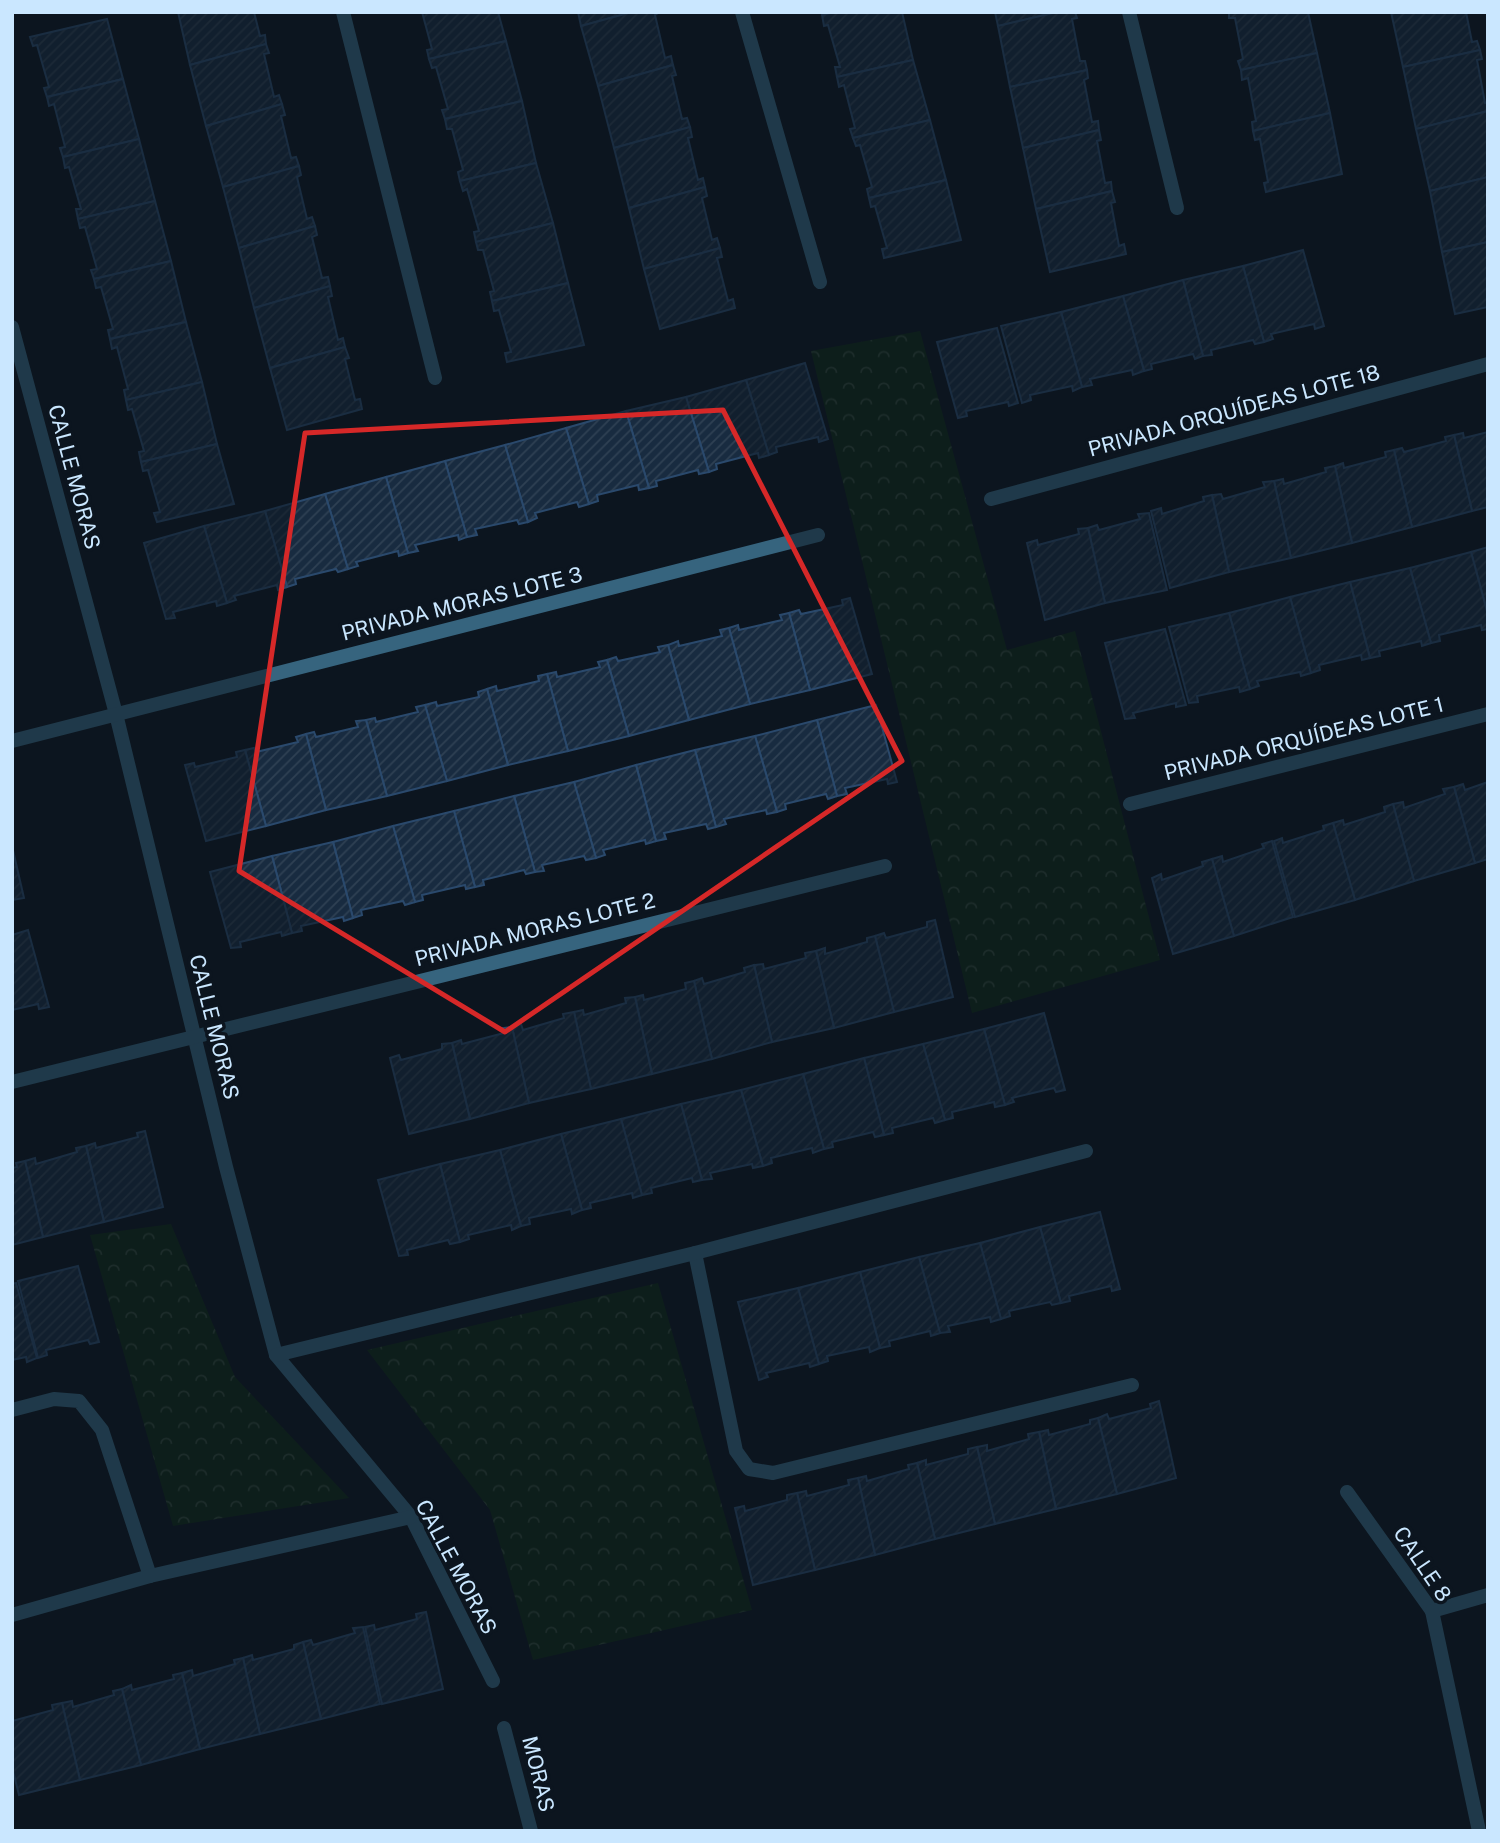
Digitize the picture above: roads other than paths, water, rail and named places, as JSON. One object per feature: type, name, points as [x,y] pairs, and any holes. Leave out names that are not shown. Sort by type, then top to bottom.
[{"type":"street","points":[[343,12],[435,378]]},
{"type":"street","points":[[743,12],[820,282]]},
{"type":"street","points":[[1129,12],[1177,208]]},
{"type":"street","name":"CALLE MORAS","points":[[12,327],[116,714],[226,1167],[276,1355],[411,1517],[493,1681]]},
{"type":"street","name":"PRIVADA ORQUÍDEAS LOTE 18","points":[[991,499],[1488,364]]},
{"type":"street","name":"PRIVADA MORAS LOTE 3","points":[[12,741],[818,535]]},
{"type":"street","name":"PRIVADA ORQUÍDEAS LOTE 1","points":[[1130,804],[1488,714]]},
{"type":"street","name":"PRIVADA MORAS LOTE 2","points":[[12,1082],[885,866]]},
{"type":"street","points":[[276,1355],[695,1253],[1086,1151]]},
{"type":"street","points":[[695,1253],[736,1451],[749,1469],[773,1473],[1132,1385]]},
{"type":"street","points":[[12,1410],[54,1399],[79,1401],[102,1430],[150,1576]]},
{"type":"street","name":"CALLE 8","points":[[1347,1492],[1432,1611],[1479,1831]]},
{"type":"street","points":[[12,1615],[150,1576],[411,1517]]},
{"type":"street","points":[[1432,1611],[1488,1595]]},
{"type":"street","name":"MORAS","points":[[504,1728],[531,1831]]}]
